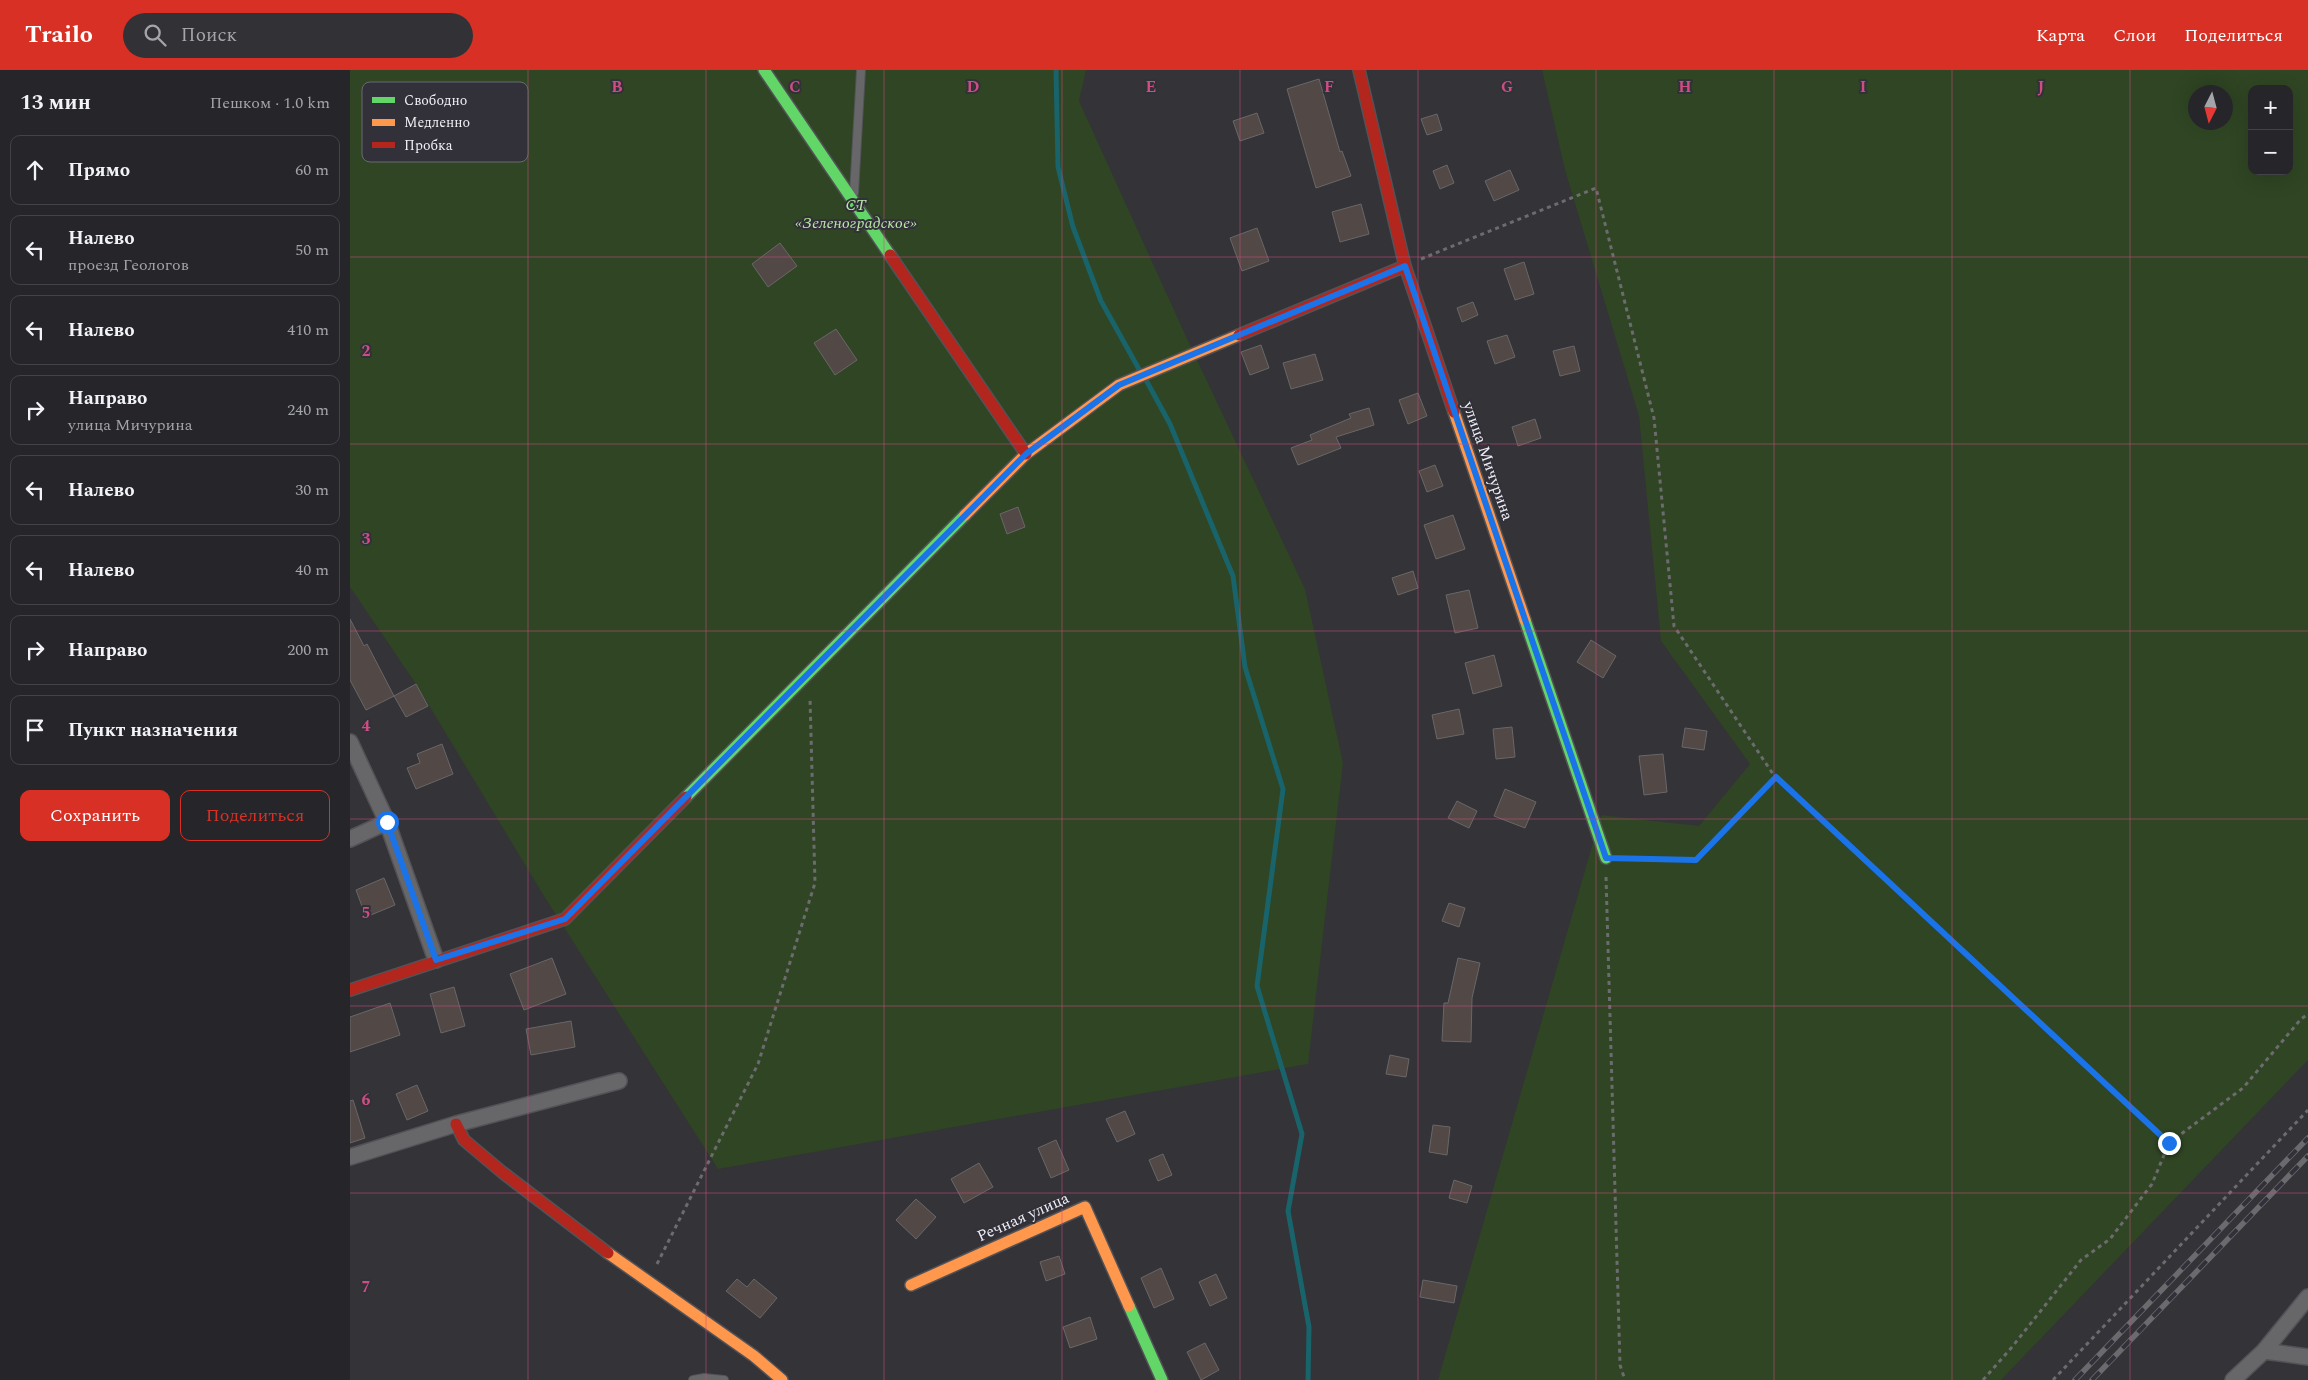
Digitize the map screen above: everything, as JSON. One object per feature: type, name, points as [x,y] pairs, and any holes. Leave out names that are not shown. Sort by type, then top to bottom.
[{"type":"street","points":[[764,70],[1026,454]]},
{"type":"street","name":"улица Мичурина","points":[[1359,70],[1405,266],[1606,858]]},
{"type":"street","points":[[350,990],[385,980],[436,960],[565,919],[1026,454],[1119,385],[1405,266]]},
{"type":"street","points":[[350,742],[387,822],[436,960]]},
{"type":"street","points":[[350,839],[387,822]]},
{"type":"street","points":[[350,1157],[456,1124],[620,1081]]},
{"type":"street","points":[[456,1124],[464,1140],[502,1172],[582,1234],[754,1356],[782,1380]]},
{"type":"street","name":"Речная улица","points":[[910,1285],[1086,1208],[1162,1380]]},
{"type":"street","points":[[2233,1380],[2264,1351],[2308,1297]]},
{"type":"street","points":[[2264,1351],[2308,1357]]},
{"type":"lane","points":[[854,201],[860,70]]},
{"type":"lane","points":[[693,1380],[704,1378],[724,1380]]},
{"type":"path","points":[[1405,266],[1596,188],[1654,418],[1674,626],[1776,777],[2169,1143]]},
{"type":"path","points":[[649,1281],[758,1064],[815,883],[809,673]]},
{"type":"path","points":[[1625,1380],[1620,1365],[1606,858],[1696,860],[1776,777]]},
{"type":"path","points":[[1983,1380],[2082,1260],[2110,1238],[2152,1184],[2169,1143],[2243,1088],[2301,1019],[2308,1014]]},
{"type":"path","points":[[2053,1380],[2308,1110]]},
{"type":"green space","name":"СТ «Зеленоградское»","points":[[350,70],[1086,70],[1079,101],[1189,343],[1305,589],[1343,763],[1308,1064],[718,1169],[544,896],[416,684],[350,587]]},
{"type":"green space","points":[[1542,70],[2308,70],[2308,1060],[2001,1380],[1438,1380],[1601,815],[1699,826],[1750,764],[1661,641],[1639,416],[1565,170]]},
{"type":"building","points":[[1319,79],[1340,152],[1342,151],[1351,176],[1316,188],[1287,89]]},
{"type":"building","points":[[1257,113],[1264,133],[1240,141],[1233,121]]},
{"type":"building","points":[[1437,114],[1442,130],[1427,135],[1421,119]]},
{"type":"building","points":[[1447,165],[1454,183],[1440,189],[1433,171]]},
{"type":"building","points":[[1510,170],[1519,190],[1494,201],[1485,181]]},
{"type":"building","points":[[1361,204],[1369,234],[1340,242],[1332,212]]},
{"type":"building","points":[[1257,228],[1269,261],[1242,271],[1230,238]]},
{"type":"building","points":[[780,243],[797,266],[768,287],[752,264]]},
{"type":"building","points":[[1524,262],[1534,294],[1515,300],[1504,269]]},
{"type":"building","points":[[1473,302],[1478,315],[1462,322],[1457,308]]},
{"type":"building","points":[[836,329],[857,360],[835,375],[814,343]]},
{"type":"building","points":[[1507,335],[1515,357],[1495,364],[1487,341]]},
{"type":"building","points":[[1261,345],[1269,368],[1250,375],[1241,352]]},
{"type":"building","points":[[1574,346],[1580,371],[1560,376],[1553,351]]},
{"type":"building","points":[[1315,354],[1323,380],[1291,389],[1283,363]]},
{"type":"building","points":[[1418,393],[1427,416],[1408,424],[1399,400]]},
{"type":"building","points":[[1369,408],[1374,425],[1336,437],[1341,448],[1298,465],[1291,448],[1312,440],[1310,435],[1351,418],[1349,414]]},
{"type":"building","points":[[1535,419],[1541,438],[1518,446],[1512,427]]},
{"type":"building","points":[[1435,465],[1443,486],[1427,492],[1419,471]]},
{"type":"building","points":[[1018,507],[1025,527],[1007,534],[1000,514]]},
{"type":"building","points":[[1453,515],[1465,549],[1436,559],[1424,525]]},
{"type":"building","points":[[1413,571],[1418,588],[1398,595],[1392,578]]},
{"type":"building","points":[[1469,590],[1478,628],[1455,633],[1446,595]]},
{"type":"building","points":[[350,619],[364,646],[367,644],[394,696],[366,710],[350,680]]},
{"type":"building","points":[[1591,640],[1616,656],[1603,678],[1577,662]]},
{"type":"building","points":[[1494,655],[1502,686],[1473,694],[1465,663]]},
{"type":"building","points":[[416,684],[428,706],[406,717],[394,696]]},
{"type":"building","points":[[1459,709],[1464,734],[1437,739],[1432,715]]},
{"type":"building","points":[[1512,727],[1515,757],[1496,759],[1493,729]]},
{"type":"building","points":[[1685,728],[1707,731],[1704,750],[1682,747]]},
{"type":"building","points":[[442,744],[453,774],[416,789],[407,768],[420,763],[417,754]]},
{"type":"building","points":[[1663,754],[1667,792],[1644,795],[1639,756]]},
{"type":"building","points":[[1505,789],[1536,802],[1525,828],[1494,816]]},
{"type":"building","points":[[1457,801],[1477,811],[1469,828],[1448,818]]},
{"type":"building","points":[[384,878],[395,905],[366,917],[356,890]]},
{"type":"building","points":[[1449,903],[1465,908],[1459,927],[1442,921]]},
{"type":"building","points":[[552,958],[566,994],[524,1010],[510,974]]},
{"type":"building","points":[[1458,958],[1480,963],[1472,998],[1471,1042],[1442,1041],[1444,1003],[1448,1003]]},
{"type":"building","points":[[454,987],[465,1026],[441,1033],[430,994]]},
{"type":"building","points":[[390,1003],[400,1035],[350,1052],[350,1017]]},
{"type":"building","points":[[571,1021],[575,1047],[531,1055],[526,1029]]},
{"type":"building","points":[[1390,1055],[1409,1059],[1406,1077],[1386,1074]]},
{"type":"building","points":[[417,1085],[428,1111],[407,1120],[396,1094]]},
{"type":"building","points":[[353,1100],[365,1138],[350,1143],[350,1101]]},
{"type":"building","points":[[1125,1111],[1135,1134],[1117,1142],[1106,1119]]},
{"type":"building","points":[[1433,1125],[1450,1127],[1447,1155],[1429,1152]]},
{"type":"building","points":[[1056,1140],[1069,1170],[1051,1178],[1038,1148]]},
{"type":"building","points":[[1163,1154],[1172,1175],[1158,1181],[1149,1160]]},
{"type":"building","points":[[979,1163],[993,1187],[964,1203],[951,1179]]},
{"type":"building","points":[[1454,1180],[1472,1186],[1467,1203],[1449,1198]]},
{"type":"building","points":[[916,1199],[936,1217],[916,1239],[896,1220]]},
{"type":"building","points":[[1059,1256],[1065,1274],[1046,1281],[1040,1262]]},
{"type":"building","points":[[1161,1268],[1174,1299],[1154,1308],[1141,1278]]},
{"type":"building","points":[[1216,1274],[1227,1298],[1210,1306],[1199,1282]]},
{"type":"building","points":[[737,1279],[747,1287],[754,1279],[777,1298],[760,1318],[726,1291]]},
{"type":"building","points":[[1423,1280],[1457,1286],[1454,1303],[1420,1297]]},
{"type":"building","points":[[1090,1317],[1097,1339],[1070,1348],[1063,1327]]},
{"type":"building","points":[[1205,1343],[1219,1370],[1201,1380],[1187,1352]]},
{"type":"waterway","points":[[1056,70],[1058,167],[1073,227],[1101,301],[1140,371]]},
{"type":"waterway","points":[[1146,380],[1170,424],[1233,576],[1245,667],[1283,789],[1257,986],[1302,1134],[1288,1211],[1309,1327],[1308,1380]]},
{"type":"railway","points":[[2075,1380],[2308,1138]]},
{"type":"railway","points":[[2092,1380],[2308,1156]]},
{"type":"traffic: fast","points":[[764,70],[890,255]]},
{"type":"traffic: fast","points":[[686,797],[965,515]]},
{"type":"traffic: fast","points":[[1525,620],[1606,858]]},
{"type":"traffic: fast","points":[[1129,1306],[1162,1380]]},
{"type":"traffic: slow","points":[[965,515],[1026,454],[1119,385],[1239,335]]},
{"type":"traffic: slow","points":[[1454,412],[1525,620]]},
{"type":"traffic: slow","points":[[911,1285],[1085,1207],[1129,1306]]},
{"type":"traffic: slow","points":[[608,1253],[754,1356],[782,1380]]},
{"type":"traffic: jam","points":[[1359,70],[1405,266],[1454,412]]},
{"type":"traffic: jam","points":[[890,255],[1026,454]]},
{"type":"traffic: jam","points":[[1239,335],[1405,266]]},
{"type":"traffic: jam","points":[[350,990],[565,919],[686,797]]},
{"type":"traffic: jam","points":[[456,1124],[464,1140],[502,1172],[608,1253]]},
{"type":"route","points":[[387,822],[436,960],[565,919],[1026,454],[1119,385],[1405,266],[1606,858],[1696,860],[1776,777],[2169,1143]]}]
